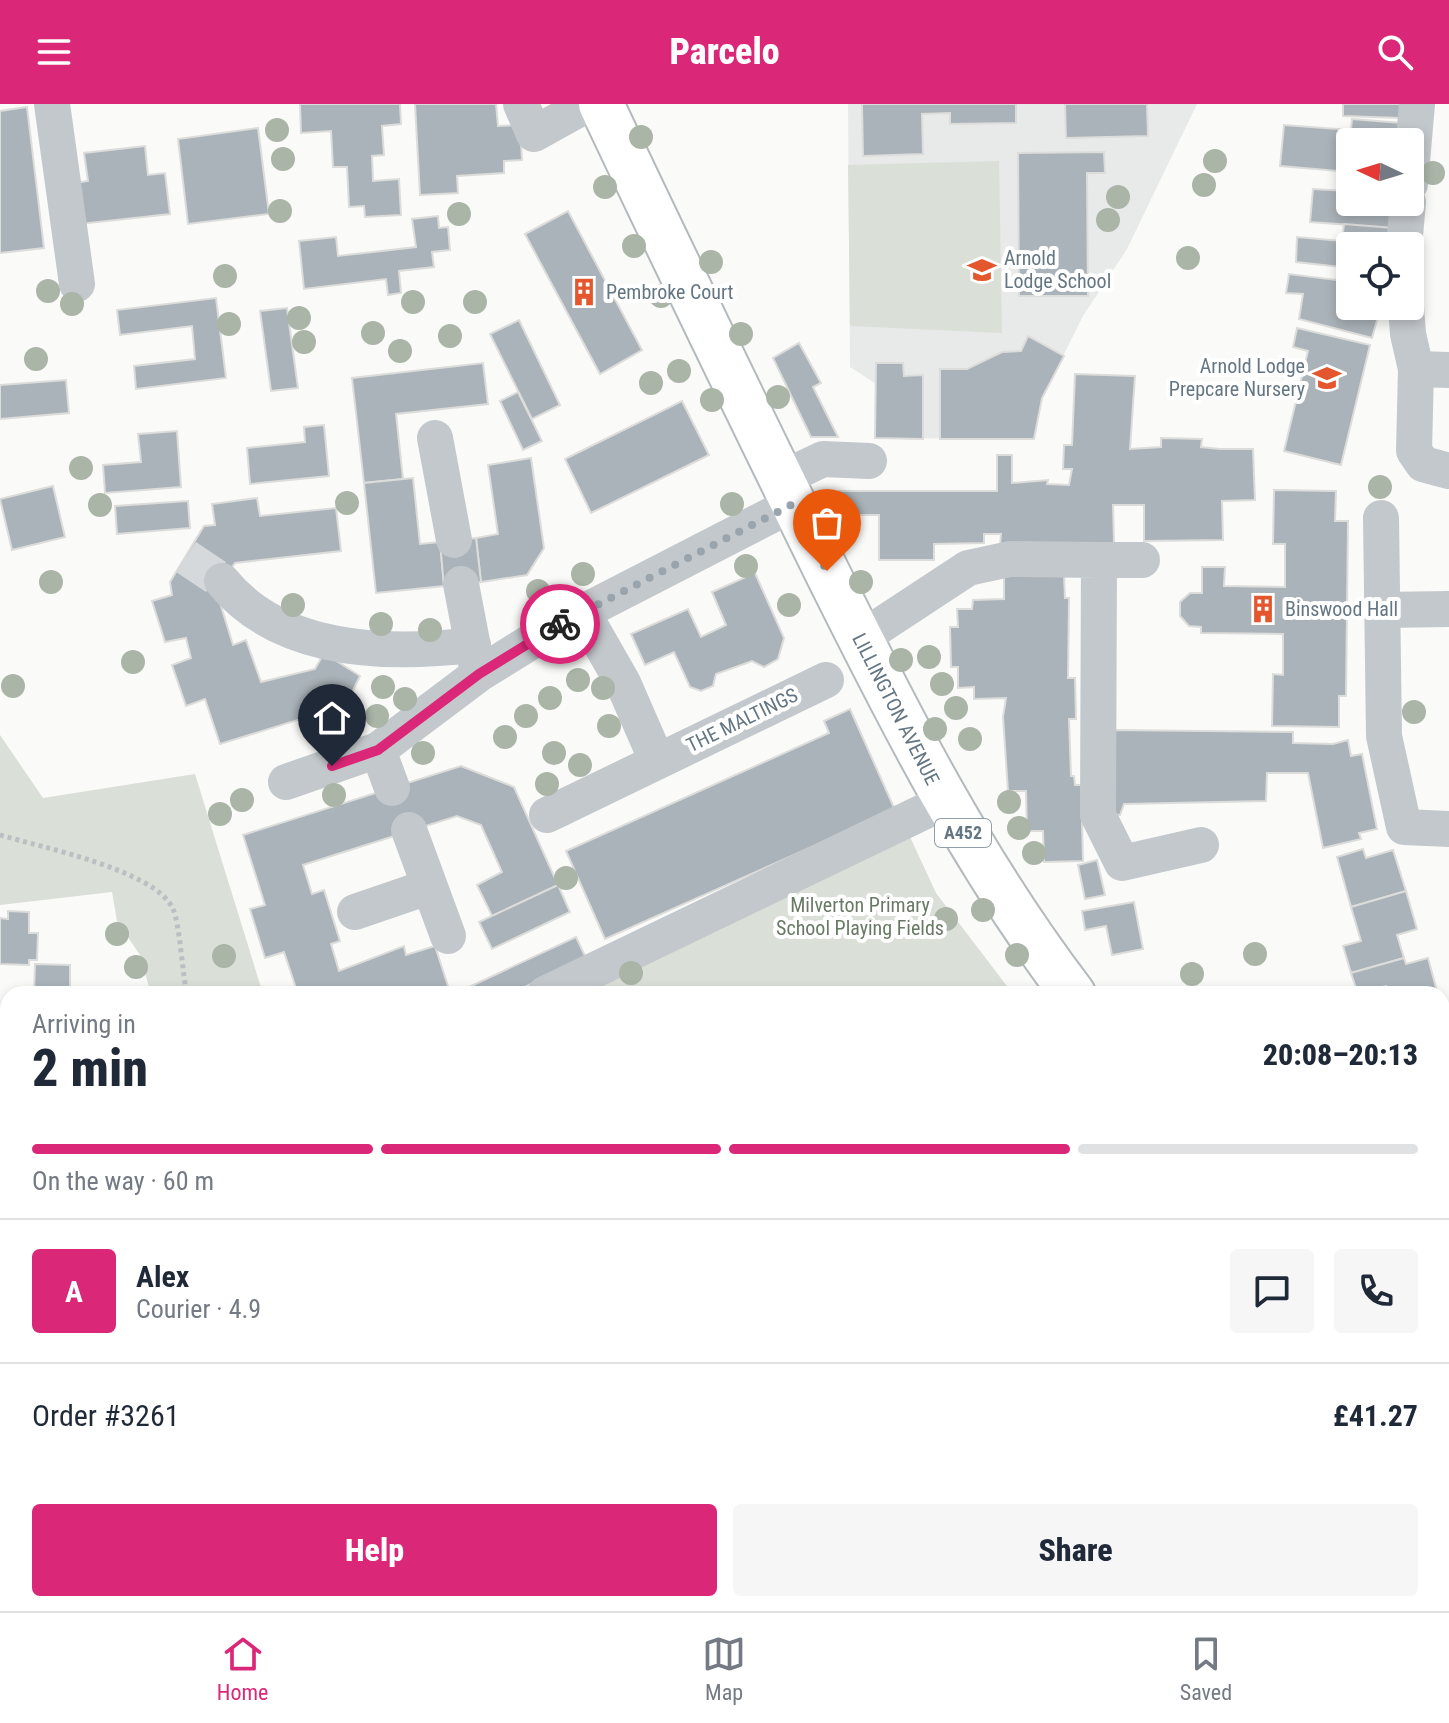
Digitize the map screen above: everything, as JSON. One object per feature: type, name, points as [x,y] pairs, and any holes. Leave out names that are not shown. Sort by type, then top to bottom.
[{"type":"highway","name":"LILLINGTON AVENUE","points":[[601,104],[787,492],[944,802],[982,864],[1067,986]]},
{"type":"street","points":[[52,104],[77,284]]},
{"type":"street","points":[[521,104],[534,134],[588,104]]},
{"type":"street","points":[[1415,128],[1417,104]]},
{"type":"street","points":[[1407,320],[1408,334],[1433,370],[1414,451],[1423,464],[1449,471]]},
{"type":"street","points":[[435,438],[454,540]]},
{"type":"street","points":[[222,581],[240,604],[329,642],[383,651],[467,656],[583,613],[787,492],[823,459],[869,461]]},
{"type":"street","points":[[1381,518],[1384,736],[1404,827],[1449,829]]},
{"type":"street","points":[[860,639],[968,568],[1010,559],[1142,560]]},
{"type":"street","points":[[1099,560],[1098,815],[1122,863],[1201,845]]},
{"type":"street","points":[[286,782],[378,750],[467,656],[461,584]]},
{"type":"street","points":[[1383,610],[1449,609]]},
{"type":"street","points":[[583,613],[623,683],[657,761]]},
{"type":"street","name":"THE MALTINGS","points":[[547,815],[826,680]]},
{"type":"street","points":[[378,750],[392,788]]},
{"type":"street","points":[[562,986],[944,802]]},
{"type":"street","points":[[409,830],[448,936]]},
{"type":"street","points":[[355,912],[428,887]]},
{"type":"path","points":[[0,835],[77,857],[156,887],[175,911],[186,986]]},
{"type":"shaded area","name":"Arnold Lodge School","points":[[848,104],[1197,104],[1127,249],[1083,316],[1042,398],[1034,439],[875,438],[876,384],[850,367]]},
{"type":"green space","points":[[999,161],[1002,333],[850,326],[848,165]]},
{"type":"green space","points":[[0,735],[43,798],[195,774],[261,986],[149,986],[140,955],[117,921],[112,892],[0,905]]},
{"type":"green space","name":"Milverton Primary School Playing Fields","points":[[899,813],[936,893],[1007,986],[534,986]]},
{"type":"building","points":[[300,104],[400,104],[401,124],[382,126],[384,155],[372,156],[373,181],[399,179],[401,215],[365,217],[364,206],[349,207],[347,167],[333,167],[331,131],[301,133]]},
{"type":"building","points":[[415,104],[496,104],[498,126],[520,125],[522,160],[504,161],[504,173],[457,176],[458,193],[420,195]]},
{"type":"building","points":[[862,104],[1016,104],[1016,123],[950,124],[950,113],[922,114],[923,154],[863,156]]},
{"type":"building","points":[[1065,104],[1147,104],[1148,136],[1066,138]]},
{"type":"building","points":[[1343,104],[1401,104],[1401,118],[1343,116]]},
{"type":"building","points":[[27,107],[44,248],[0,253],[0,111]]},
{"type":"building","points":[[1352,119],[1402,123],[1402,128],[1351,128]]},
{"type":"building","points":[[1284,125],[1336,129],[1336,171],[1280,166]]},
{"type":"building","points":[[258,128],[269,214],[188,224],[178,139]]},
{"type":"building","points":[[145,146],[148,175],[165,173],[170,214],[80,224],[75,183],[88,181],[84,153]]},
{"type":"building","points":[[1104,152],[1105,173],[1087,173],[1088,296],[1019,296],[1018,153]]},
{"type":"building","points":[[1313,189],[1336,190],[1336,216],[1394,216],[1393,228],[1310,222]]},
{"type":"building","name":"Pembroke Court","points":[[568,211],[642,350],[600,374],[525,234]]},
{"type":"building","points":[[438,216],[439,228],[448,227],[450,250],[432,252],[434,267],[399,271],[401,293],[388,295],[386,279],[304,289],[299,241],[336,237],[338,256],[416,247],[412,219]]},
{"type":"building","points":[[1344,224],[1393,228],[1393,232],[1343,232]]},
{"type":"building","points":[[1297,237],[1336,240],[1336,266],[1296,262]]},
{"type":"building","points":[[1289,274],[1336,280],[1336,320],[1377,320],[1372,338],[1299,319],[1303,294],[1286,293]]},
{"type":"building","points":[[216,298],[226,378],[136,389],[134,366],[195,359],[192,326],[120,335],[117,310]]},
{"type":"building","points":[[287,308],[298,388],[271,391],[260,311]]},
{"type":"building","points":[[519,320],[560,405],[532,419],[490,334]]},
{"type":"building","points":[[1297,328],[1370,345],[1341,465],[1284,451],[1308,351],[1293,347]]},
{"type":"building","points":[[1028,336],[1064,356],[1042,398],[1034,439],[940,439],[940,369],[967,369],[1002,352],[1021,351]]},
{"type":"building","points":[[799,343],[821,383],[813,387],[838,437],[811,437],[773,358]]},
{"type":"building","points":[[483,363],[488,404],[396,414],[403,479],[364,483],[352,378]]},
{"type":"building","points":[[876,363],[903,363],[904,376],[923,375],[923,439],[875,438]]},
{"type":"building","points":[[1075,374],[1135,376],[1130,449],[1161,447],[1161,438],[1202,439],[1201,447],[1253,449],[1255,500],[1222,501],[1223,540],[1144,541],[1144,505],[1113,505],[1114,543],[1000,545],[1001,534],[984,534],[984,543],[934,544],[934,560],[879,560],[879,515],[852,515],[839,491],[997,491],[997,455],[1012,455],[1012,483],[1048,480],[1047,484],[1069,485],[1072,469],[1063,469],[1064,445],[1072,445]]},
{"type":"building","points":[[66,380],[69,413],[0,419],[0,385]]},
{"type":"building","points":[[518,392],[542,441],[523,450],[500,401]]},
{"type":"building","points":[[682,401],[709,455],[591,513],[565,459]]},
{"type":"building","points":[[324,425],[329,476],[250,484],[247,448],[305,442],[304,427]]},
{"type":"building","points":[[177,431],[181,487],[105,493],[103,465],[141,462],[138,434]]},
{"type":"building","points":[[531,458],[544,548],[527,575],[481,582],[476,538],[498,534],[488,465]]},
{"type":"building","points":[[413,478],[420,544],[440,542],[444,586],[376,593],[364,483]]},
{"type":"building","points":[[53,486],[65,537],[12,550],[0,499]]},
{"type":"building","name":"Binswood Hall","points":[[1274,490],[1336,491],[1335,521],[1348,521],[1346,696],[1339,696],[1339,727],[1272,726],[1273,674],[1283,675],[1283,634],[1201,633],[1201,627],[1189,626],[1180,616],[1180,602],[1190,593],[1202,593],[1202,567],[1225,567],[1224,586],[1285,587],[1285,544],[1273,544]]},
{"type":"building","points":[[257,498],[260,516],[336,508],[341,551],[235,563],[216,590],[233,645],[246,640],[261,682],[315,669],[324,653],[360,676],[346,705],[220,744],[205,699],[186,706],[172,665],[191,658],[186,638],[165,642],[152,601],[172,595],[170,582],[204,526],[215,525],[212,504]]},
{"type":"building","points":[[188,501],[190,528],[117,534],[115,506]]},
{"type":"building","points":[[476,538],[481,582],[444,586],[440,542]]},
{"type":"building","points":[[755,573],[784,638],[778,659],[764,667],[752,661],[716,674],[713,686],[701,691],[690,687],[674,652],[645,665],[631,634],[688,609],[701,637],[726,625],[712,592]]},
{"type":"building","points":[[1064,575],[1065,598],[1069,598],[1068,678],[1075,678],[1076,719],[1069,719],[1071,776],[1074,776],[1075,785],[1081,785],[1083,861],[1044,862],[1043,831],[1027,831],[1026,791],[1008,791],[1003,717],[1006,698],[974,699],[974,687],[958,688],[958,667],[951,667],[950,627],[958,627],[957,609],[972,609],[973,600],[1004,599],[1004,576]]},
{"type":"building","points":[[850,709],[895,810],[605,939],[566,851],[829,733],[824,721]]},
{"type":"building","points":[[1113,730],[1293,732],[1293,743],[1333,744],[1348,740],[1351,756],[1362,754],[1377,829],[1359,833],[1361,839],[1323,848],[1308,773],[1267,773],[1266,801],[1124,804],[1120,815],[1112,815]]},
{"type":"building","points":[[461,766],[514,787],[558,885],[492,916],[477,885],[502,872],[481,825],[457,816],[303,865],[312,894],[324,890],[340,941],[331,944],[339,971],[404,946],[406,955],[435,946],[448,986],[295,986],[284,952],[265,958],[250,909],[265,905],[243,835]]},
{"type":"building","points":[[1363,849],[1366,858],[1393,850],[1406,891],[1351,907],[1337,857]]},
{"type":"building","points":[[1097,860],[1105,895],[1085,899],[1078,865]]},
{"type":"building","points":[[558,885],[570,912],[492,949],[479,922]]},
{"type":"building","points":[[1406,891],[1417,929],[1397,935],[1404,958],[1351,973],[1343,946],[1361,941],[1351,907]]},
{"type":"building","points":[[1134,902],[1143,949],[1112,955],[1106,926],[1085,930],[1082,911]]},
{"type":"building","points":[[8,911],[29,912],[29,933],[38,933],[37,960],[29,960],[29,965],[0,964],[0,918],[8,919]]},
{"type":"building","points":[[576,937],[586,958],[527,986],[471,986]]},
{"type":"building","points":[[1404,958],[1406,964],[1428,958],[1436,986],[1355,986],[1351,973]]},
{"type":"building","points":[[35,964],[70,965],[70,986],[34,986]]},
{"type":"tunnel","points":[[186,557],[222,581]]},
{"type":"way so far","points":[[560,624],[793,504],[827,571]]},
{"type":"place","name":"Arnold Lodge School","points":[[982,270]]},
{"type":"place","name":"Pembroke Court","points":[[584,292]]},
{"type":"place","name":"Arnold Lodge Prepcare Nursery","points":[[1327,378]]},
{"type":"place","name":"Binswood Hall","points":[[1263,609]]},
{"type":"route","points":[[332,766],[378,750],[479,674],[560,624]]}]
